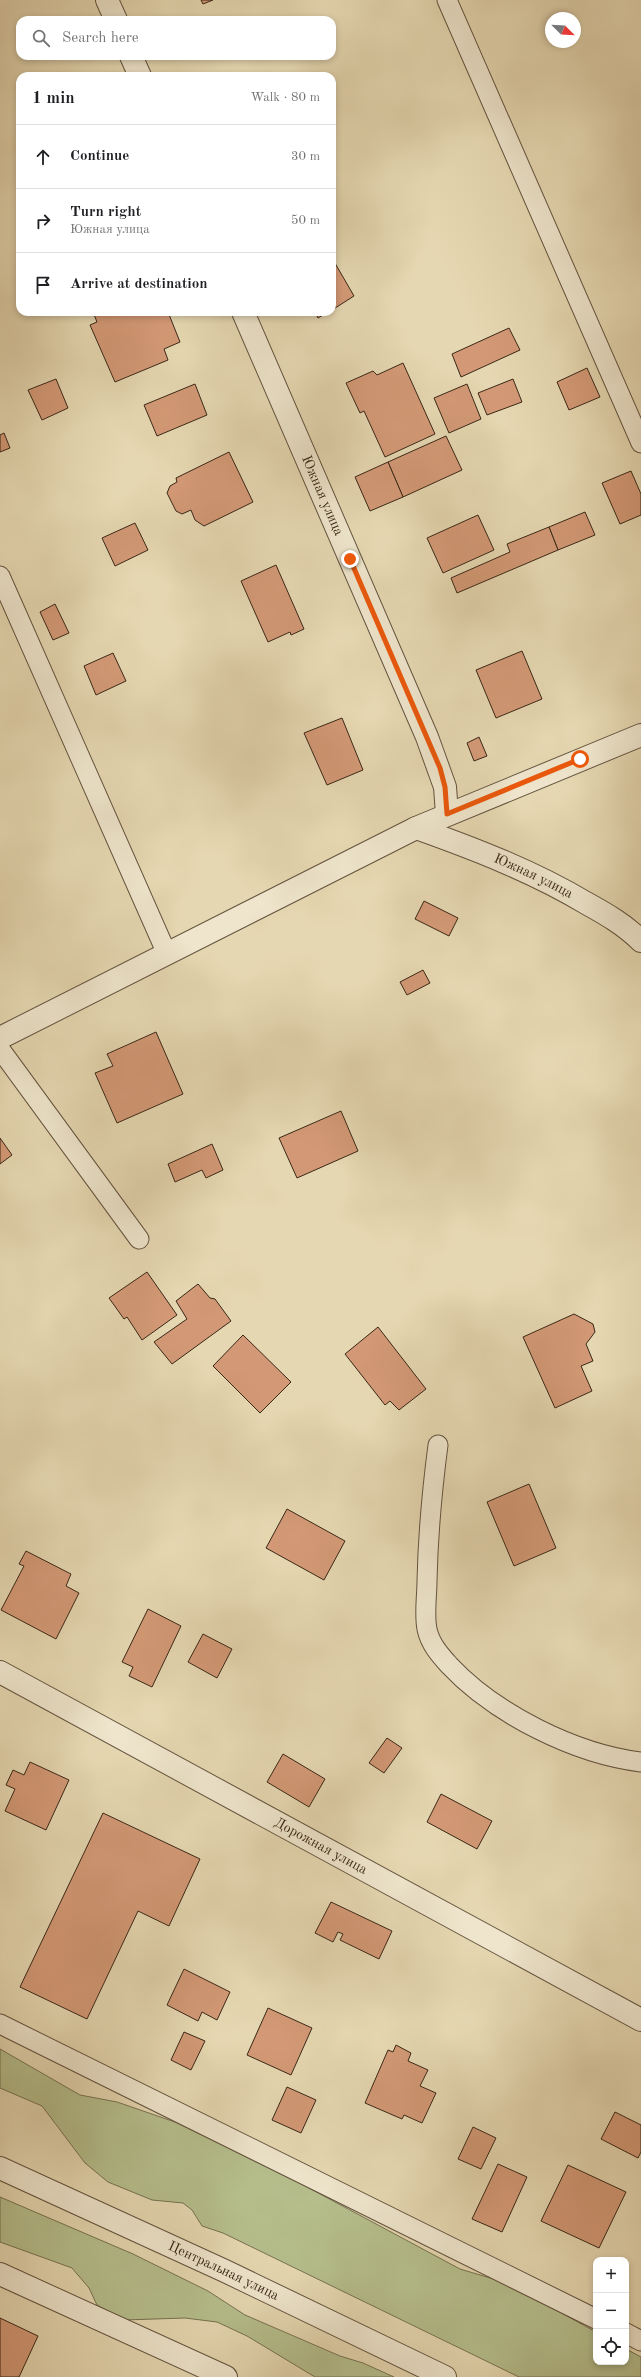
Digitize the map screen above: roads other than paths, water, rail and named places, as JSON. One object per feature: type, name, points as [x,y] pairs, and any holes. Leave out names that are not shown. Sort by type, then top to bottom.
[{"type":"street","points":[[107,0],[114,16]]},
{"type":"street","points":[[133,60],[138,72]]},
{"type":"street","name":"Южная улица","points":[[245,316],[428,737],[445,787],[447,814]]},
{"type":"street","points":[[0,1038],[416,828],[641,735]]},
{"type":"street","name":"Южная улица","points":[[416,828],[496,857],[542,878],[617,921],[641,941]]},
{"type":"street","name":"Дорожная улица","points":[[0,1672],[641,2020]]},
{"type":"street","name":"Центральная улица","points":[[0,2168],[225,2271],[445,2377]]},
{"type":"street","points":[[0,2274],[226,2377]]},
{"type":"lane","points":[[447,0],[641,442]]},
{"type":"lane","points":[[0,576],[167,954]]},
{"type":"lane","points":[[0,1049],[139,1239]]},
{"type":"lane","points":[[438,1445],[428,1533],[426,1610],[427,1629],[432,1643],[458,1674],[486,1699],[508,1713],[588,1750],[618,1759],[641,1762]]},
{"type":"lane","points":[[0,2024],[593,2318]]},
{"type":"lane","points":[[629,2335],[641,2341]]}]
